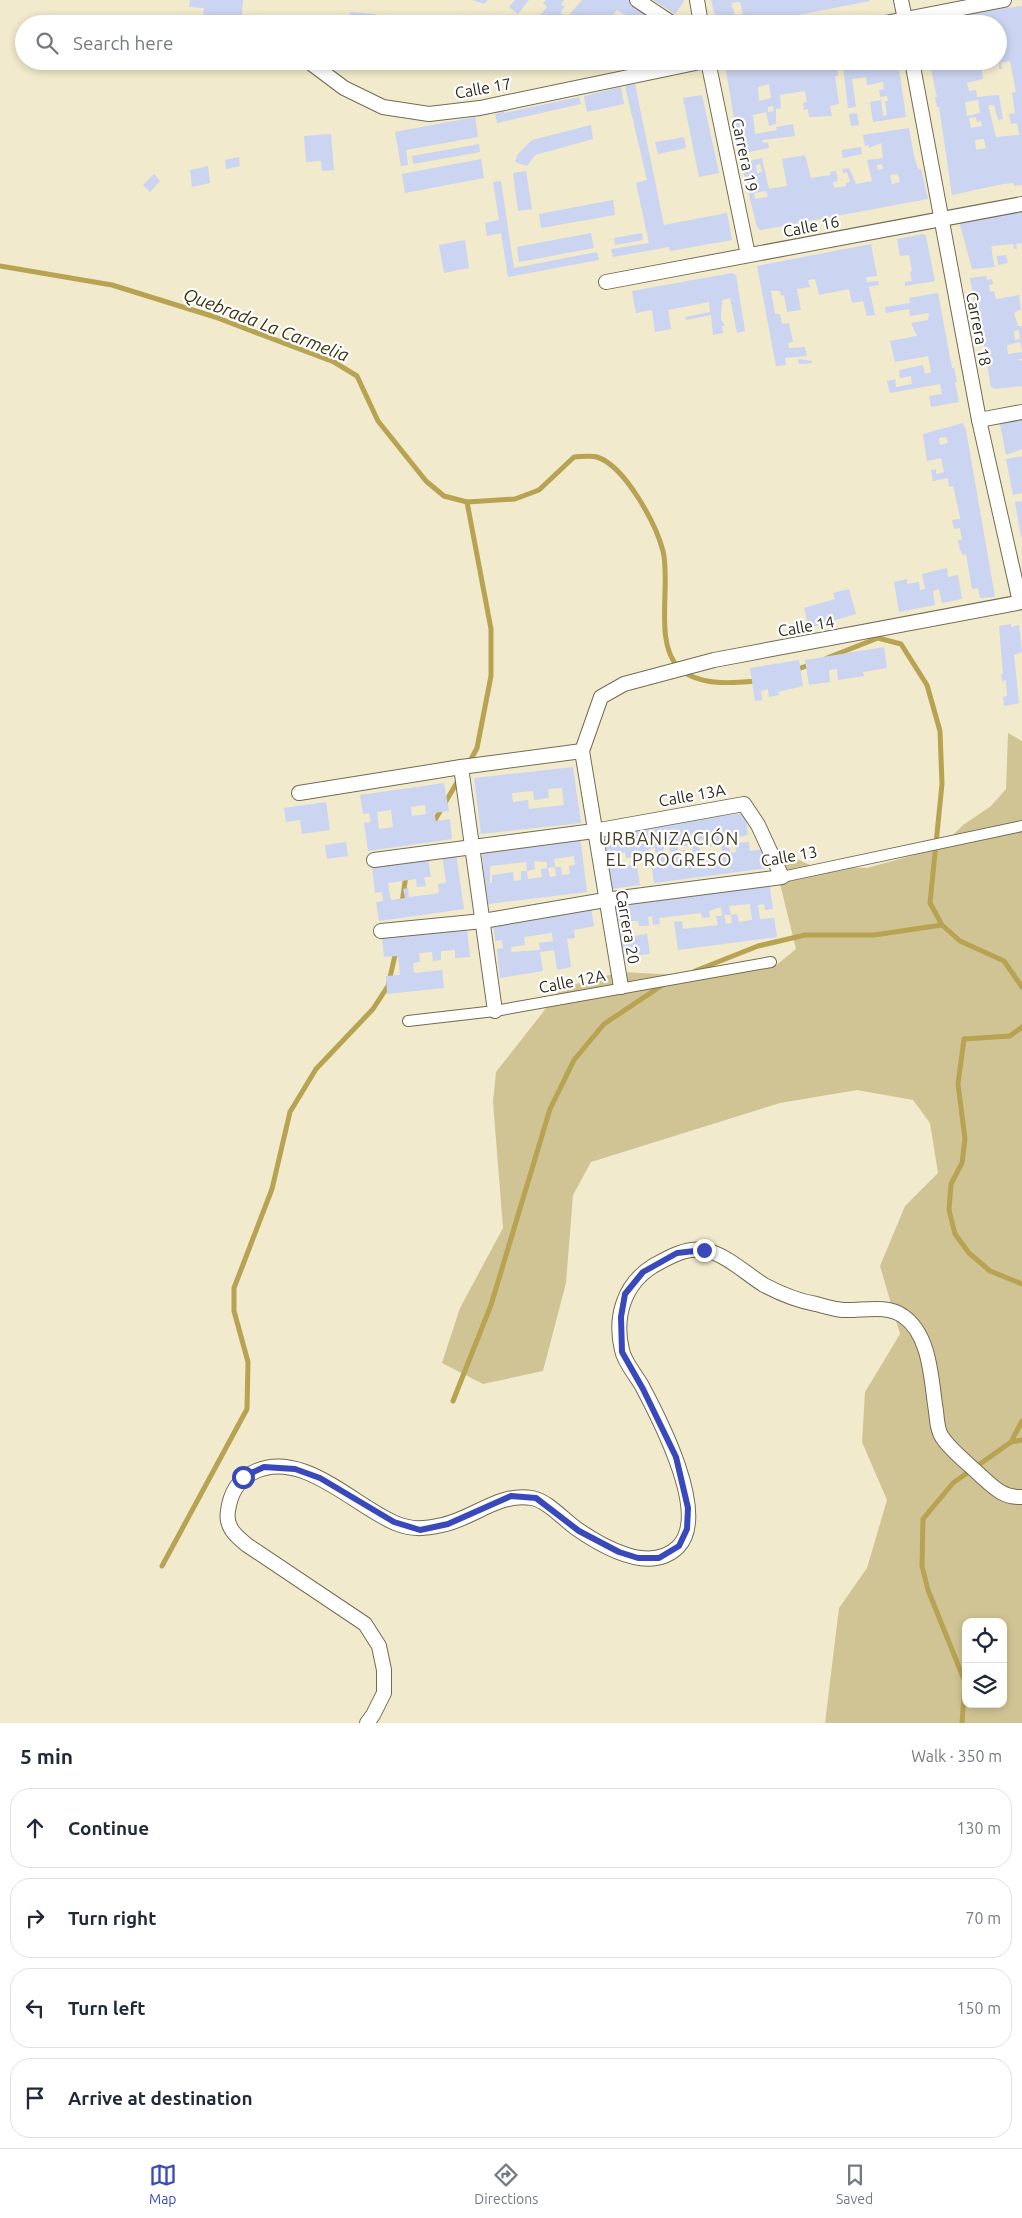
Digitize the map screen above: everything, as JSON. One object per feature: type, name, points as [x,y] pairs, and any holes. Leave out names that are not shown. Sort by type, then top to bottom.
[{"type":"street","points":[[637,0],[660,15]]},
{"type":"street","points":[[697,0],[700,15]]},
{"type":"street","points":[[901,0],[904,15]]},
{"type":"street","points":[[933,15],[1004,0]]},
{"type":"street","name":"Calle 17","points":[[320,70],[344,88],[383,107],[429,114],[480,108],[664,70]]},
{"type":"street","name":"Carrera 19","points":[[709,70],[748,255]]},
{"type":"street","name":"Carrera 18","points":[[914,70],[979,420],[1021,602]]},
{"type":"street","name":"Calle 16","points":[[606,282],[1022,204]]},
{"type":"street","points":[[979,420],[1022,412]]},
{"type":"street","name":"Calle 14","points":[[601,698],[624,684],[714,660],[1021,602]]},
{"type":"street","name":"Carrera 20","points":[[601,698],[582,751],[605,900],[621,987]]},
{"type":"street","points":[[299,793],[461,767],[582,751]]},
{"type":"street","points":[[461,767],[496,1011]]},
{"type":"street","name":"Calle 13A","points":[[594,831],[744,804],[758,824],[782,877]]},
{"type":"street","name":"Calle 13","points":[[380,931],[483,921],[605,900],[782,877],[1022,826]]},
{"type":"street","points":[[374,860],[594,831]]},
{"type":"street","name":"Calle 12A","points":[[408,1022],[496,1011],[621,987],[771,962]]},
{"type":"street","points":[[366,1723],[373,1715],[384,1693],[384,1670],[379,1646],[365,1624],[233,1534],[227,1518],[230,1496],[243,1477],[264,1467],[295,1469],[320,1478],[394,1522],[420,1530],[448,1524],[511,1496],[536,1498],[579,1531],[619,1552],[638,1558],[659,1558],[679,1546],[687,1529],[688,1508],[676,1457],[643,1389],[622,1352],[621,1317],[625,1294],[643,1272],[677,1253],[704,1250],[735,1264],[766,1286],[812,1304],[842,1310],[894,1310],[906,1317],[920,1335],[926,1352],[941,1436],[998,1493],[1014,1498],[1022,1497]]},
{"type":"shaded area","points":[[1008,733],[1022,741],[1022,1723],[825,1723],[839,1608],[867,1568],[887,1500],[862,1442],[865,1392],[900,1334],[880,1266],[905,1206],[938,1173],[930,1123],[913,1100],[857,1090],[780,1103],[591,1162],[573,1195],[566,1283],[543,1371],[483,1384],[442,1363],[460,1308],[503,1228],[493,1102],[496,1072],[562,988],[620,972],[703,976],[774,967],[796,949],[771,847],[812,866],[867,868],[914,855],[950,838],[963,825],[991,806],[1006,789]]},
{"type":"building","points":[[190,0],[243,0],[242,15],[203,15],[204,8],[189,7]]},
{"type":"building","points":[[472,0],[488,0],[484,4]]},
{"type":"building","points":[[515,0],[529,0],[518,14],[509,7]]},
{"type":"building","points":[[546,0],[564,0],[561,5],[565,6],[560,13],[565,15],[540,15],[547,7],[543,3]]},
{"type":"building","points":[[582,0],[632,0],[655,15],[626,15],[617,10],[613,15],[569,15]]},
{"type":"building","points":[[653,0],[683,0],[684,1],[675,14]]},
{"type":"building","points":[[711,0],[870,0],[798,15],[735,15],[715,15]],"holes":[[[740,2],[743,14],[735,15],[731,3]]]},
{"type":"building","points":[[1022,6],[1022,185],[1014,186],[1014,183],[1003,184],[952,195],[939,107],[937,107],[935,97],[937,97],[931,70],[982,70],[983,79],[967,83],[969,91],[976,90],[977,97],[999,95],[1003,119],[998,120],[994,105],[988,105],[996,137],[1019,135],[1017,123],[1011,124],[1009,114],[1015,113],[1012,93],[1016,92],[1010,61],[1007,62],[1007,15],[955,15]],"holes":[[[978,100],[980,113],[967,116],[965,102]],[[976,117],[977,122],[981,121],[982,126],[971,128],[969,118]],[[984,139],[986,148],[976,150],[975,140]]]},
{"type":"building","points":[[350,12],[375,14],[375,15],[350,15]]},
{"type":"building","points":[[726,70],[837,70],[838,76],[835,76],[839,104],[830,106],[832,116],[809,117],[808,109],[804,110],[803,103],[807,102],[805,91],[780,95],[781,108],[776,109],[776,124],[769,126],[766,112],[753,115],[755,134],[777,130],[776,127],[793,124],[795,136],[762,140],[763,143],[768,142],[769,148],[740,154]],"holes":[[[769,84],[771,98],[759,101],[758,87]],[[773,106],[774,111],[768,112],[768,107]]]},
{"type":"building","points":[[843,70],[899,70],[906,117],[873,122],[870,102],[881,100],[883,116],[887,115],[885,101],[888,101],[887,96],[880,97],[879,90],[884,89],[883,82],[867,85],[866,77],[852,79],[856,107],[848,108]]},
{"type":"building","points":[[635,84],[664,225],[727,213],[732,240],[670,251],[669,247],[613,257],[611,249],[649,243],[636,183],[647,180],[625,86]]},
{"type":"building","points":[[621,87],[624,104],[587,112],[584,96]]},
{"type":"building","points":[[702,95],[719,173],[699,177],[683,98]]},
{"type":"building","points":[[579,97],[581,104],[497,123],[495,114],[504,111],[504,113]]},
{"type":"building","points":[[857,113],[859,125],[851,126],[849,114]]},
{"type":"building","points":[[475,117],[478,137],[406,150],[408,165],[401,166],[395,132]]},
{"type":"building","points":[[591,125],[593,139],[535,155],[527,166],[515,162],[518,154],[532,140]]},
{"type":"building","points":[[909,128],[914,156],[918,169],[921,169],[928,199],[760,230],[757,227],[741,163],[762,158],[769,189],[787,186],[782,159],[805,155],[811,178],[831,175],[830,172],[836,171],[838,181],[833,182],[834,188],[846,186],[846,183],[850,182],[847,172],[843,173],[842,169],[849,168],[856,184],[872,181],[867,160],[883,158],[881,143],[869,148],[869,145],[865,146],[863,135]],"holes":[[[760,164],[762,172],[757,173],[756,165]],[[882,164],[883,169],[878,170],[877,165]],[[898,174],[900,182],[892,184],[890,175]],[[766,191],[768,197],[755,199],[754,193]]]},
{"type":"building","points":[[331,134],[334,170],[322,171],[321,161],[306,162],[304,136]]},
{"type":"building","points":[[684,137],[686,148],[658,154],[655,142]]},
{"type":"building","points":[[479,144],[480,152],[413,164],[412,156]]},
{"type":"building","points":[[861,147],[862,154],[843,158],[841,150]]},
{"type":"building","points":[[239,157],[240,166],[226,169],[225,160]]},
{"type":"building","points":[[481,159],[484,178],[405,193],[402,174]]},
{"type":"building","points":[[208,166],[210,183],[192,187],[190,170]]},
{"type":"building","points":[[526,171],[532,209],[518,211],[513,173]]},
{"type":"building","points":[[154,174],[160,181],[150,192],[143,185]]},
{"type":"building","points":[[501,181],[514,268],[597,252],[599,260],[508,277],[501,233],[487,236],[485,223],[499,220],[493,182]]},
{"type":"building","points":[[613,200],[615,215],[541,228],[539,214]]},
{"type":"building","points":[[1022,209],[1022,243],[1016,244],[1017,249],[1014,249],[1013,244],[991,246],[996,267],[972,269],[959,221],[993,217],[993,215]]},
{"type":"building","points":[[591,233],[594,248],[519,262],[517,247]]},
{"type":"building","points":[[642,233],[643,240],[615,245],[614,238]]},
{"type":"building","points":[[923,234],[926,236],[935,281],[905,286],[905,282],[912,281],[910,272],[912,271],[909,255],[900,256],[897,239]]},
{"type":"building","points":[[465,240],[469,268],[444,273],[439,245]]},
{"type":"building","points":[[871,244],[877,276],[866,277],[867,282],[878,281],[879,285],[869,287],[875,315],[867,316],[863,301],[852,303],[849,289],[819,295],[815,279],[808,280],[810,287],[797,289],[801,310],[787,312],[784,295],[781,296],[780,291],[771,291],[775,314],[780,314],[782,324],[789,323],[793,342],[788,343],[789,348],[805,347],[807,356],[785,358],[786,365],[776,366],[757,266]]},
{"type":"building","points":[[1006,255],[1008,263],[998,265],[997,256]]},
{"type":"building","points":[[732,273],[736,275],[745,331],[737,333],[730,298],[722,300],[721,319],[725,326],[722,326],[723,333],[713,335],[711,315],[686,320],[685,317],[710,312],[709,302],[668,310],[671,329],[655,332],[652,310],[636,313],[632,291]]},
{"type":"building","points":[[986,276],[987,280],[992,279],[993,284],[989,285],[990,292],[994,291],[996,299],[1019,295],[1021,309],[1014,313],[1018,326],[1022,326],[1022,349],[1020,342],[1007,345],[1008,354],[1022,352],[1022,359],[1017,359],[1022,361],[1022,386],[995,389],[991,387],[970,278]],"holes":[[[1019,330],[1020,339],[1015,340],[1014,331]]]},
{"type":"building","points":[[938,293],[952,368],[954,368],[957,382],[955,382],[959,402],[931,407],[929,396],[942,394],[940,384],[890,393],[887,381],[895,379],[896,387],[912,384],[911,376],[900,378],[899,370],[923,365],[925,374],[931,372],[928,356],[895,362],[890,341],[917,336],[911,323],[928,320],[929,313],[910,316],[909,309],[886,313],[885,307],[910,303],[909,298]]},
{"type":"building","points":[[798,359],[812,361],[812,363],[799,364]]},
{"type":"building","points":[[1022,413],[1022,449],[1006,455],[999,419]]},
{"type":"building","points":[[963,423],[966,430],[995,597],[980,598],[978,588],[972,589],[966,554],[963,555],[960,550],[958,540],[962,540],[960,528],[954,529],[952,520],[960,519],[953,486],[949,487],[948,478],[933,481],[931,470],[936,469],[936,474],[944,472],[941,458],[927,461],[923,434]],"holes":[[[946,437],[948,443],[940,445],[939,438]]]},
{"type":"building","points":[[1022,456],[1022,493],[1013,495],[1006,459]]},
{"type":"building","points":[[1022,501],[1022,537],[1021,537],[1015,502]]},
{"type":"building","points":[[947,568],[948,577],[958,575],[962,599],[942,603],[939,589],[933,591],[935,605],[899,612],[894,582],[907,579],[907,584],[919,582],[920,590],[925,589],[922,574]]},
{"type":"building","points":[[849,589],[856,614],[809,628],[804,608],[835,599],[833,593]]},
{"type":"building","points":[[1011,624],[1011,627],[1019,625],[1022,652],[1014,655],[1019,703],[1004,706],[1003,697],[1007,696],[1006,680],[1002,681],[1001,674],[1003,674],[999,626]]},
{"type":"building","points":[[884,647],[887,668],[863,672],[864,676],[838,680],[837,669],[829,670],[830,682],[809,685],[805,660]]},
{"type":"building","points":[[799,660],[803,686],[778,692],[779,695],[769,697],[768,689],[761,691],[762,700],[755,701],[750,668]]},
{"type":"building","points":[[573,767],[581,823],[481,834],[474,778]],"holes":[[[562,788],[564,805],[529,809],[528,800],[513,802],[512,793],[533,791],[534,800],[549,798],[548,789]]]},
{"type":"building","points":[[444,783],[449,811],[434,813],[436,821],[450,819],[452,839],[368,851],[364,823],[371,822],[369,813],[363,814],[360,795]],"holes":[[[425,805],[426,814],[412,816],[411,807]],[[391,810],[393,827],[379,829],[377,812]]]},
{"type":"building","points":[[326,802],[330,830],[302,834],[300,820],[286,822],[284,808]]},
{"type":"building","points":[[745,813],[748,835],[728,840],[730,853],[736,852],[735,843],[749,842],[750,851],[764,849],[767,868],[654,883],[651,863],[657,863],[655,848],[649,849],[650,855],[640,856],[639,850],[635,851],[636,857],[626,858],[625,852],[614,854],[616,866],[637,865],[640,885],[611,889],[604,832]],"holes":[[[706,839],[707,847],[721,845],[722,854],[708,856],[707,853],[700,854],[699,840]],[[669,844],[670,852],[678,851],[679,854],[665,856],[663,845]],[[692,845],[693,855],[686,856],[686,850],[678,851],[678,847]]]},
{"type":"building","points":[[580,836],[587,892],[488,904],[481,847]],"holes":[[[574,856],[575,865],[569,866],[570,874],[562,875],[561,867],[555,867],[554,859]],[[534,861],[547,862],[547,868],[555,867],[556,876],[550,877],[548,868],[541,869],[542,877],[528,879],[527,871],[535,869]],[[526,862],[527,871],[521,871],[521,880],[514,881],[513,872],[492,875],[492,883],[490,883],[490,866]]]},
{"type":"building","points":[[346,842],[348,856],[327,859],[325,845]]},
{"type":"building","points":[[456,853],[464,909],[379,921],[376,902],[383,901],[382,892],[375,893],[372,865],[428,857],[431,877],[424,877],[426,886],[417,887],[416,879],[388,883],[389,891],[391,900],[405,898],[403,889],[408,888],[409,897],[433,894],[439,893],[438,884],[446,883],[442,855]]},
{"type":"building","points":[[769,881],[773,909],[765,910],[764,904],[758,905],[760,919],[774,918],[777,937],[678,950],[674,922],[682,921],[683,929],[718,925],[716,916],[722,916],[721,907],[709,911],[710,917],[702,918],[701,913],[659,918],[660,924],[653,925],[652,916],[648,917],[649,925],[639,926],[638,921],[631,921],[630,919],[616,921],[614,901]],"holes":[[[750,904],[752,920],[739,922],[737,914],[731,915],[729,906]],[[724,915],[731,915],[732,923],[726,924]]]},
{"type":"building","points":[[591,907],[594,926],[574,930],[575,938],[567,939],[571,967],[557,970],[554,950],[540,952],[543,971],[500,978],[497,949],[503,948],[502,940],[495,941],[493,921]],"holes":[[[552,933],[553,941],[539,943],[540,950],[511,952],[511,947],[525,945],[524,937]]]},
{"type":"building","points":[[632,927],[633,936],[647,934],[650,954],[621,957],[618,929]]},
{"type":"building","points":[[467,929],[470,957],[455,958],[455,950],[441,951],[441,960],[433,961],[432,952],[419,953],[420,962],[413,963],[414,973],[442,970],[444,988],[387,994],[386,976],[400,975],[398,956],[384,957],[382,937]]},
{"type":"waterway","name":"Quebrada La Carmelia","points":[[0,266],[112,285],[215,317],[334,362],[357,376],[378,421],[426,481],[444,496],[467,502],[515,499],[539,490],[574,457],[594,456],[608,463],[618,472],[638,497],[654,526],[663,551],[665,564],[665,628],[671,656],[678,667],[695,678],[706,681],[727,683],[758,681]]},
{"type":"waterway","points":[[467,502],[491,629],[491,676],[477,748],[469,763]]},
{"type":"waterway","name":"Quebrada La Carmelia","points":[[827,658],[878,638],[901,644],[927,685],[940,731],[942,784],[930,903],[942,925],[960,941],[1004,961],[1022,987]]},
{"type":"waterway","name":"Quebrada La Carmelia","points":[[795,670],[812,664]]},
{"type":"waterway","points":[[432,825],[459,779]]},
{"type":"waterway","points":[[402,903],[406,875]]},
{"type":"waterway","points":[[695,971],[758,946],[805,935],[874,935],[942,925]]},
{"type":"waterway","points":[[162,1566],[247,1409],[248,1362],[234,1311],[234,1288],[272,1189],[290,1112],[316,1069],[373,1009],[388,986],[396,951]]},
{"type":"waterway","points":[[453,1401],[491,1305],[550,1109],[574,1060],[604,1024],[664,984]]},
{"type":"waterway","name":"Quebrada La Carmelia","points":[[1022,1027],[1010,1036],[964,1039],[958,1084],[965,1139],[962,1163],[951,1184],[949,1210],[955,1234],[969,1253],[990,1271],[1022,1284]]},
{"type":"waterway","name":"Quebrada La Carmelia","points":[[962,1723],[965,1682],[928,1590],[922,1566],[923,1519],[953,1483],[1011,1442],[1022,1421]]},
{"type":"waterway","points":[[1011,1442],[1022,1440]]},
{"type":"district","name":"URBANIZACIÓN EL PROGRESO","points":[[669,850]]},
{"type":"route","points":[[243,1477],[264,1467],[295,1469],[320,1478],[394,1522],[420,1530],[448,1524],[511,1496],[536,1498],[579,1531],[619,1552],[638,1558],[659,1558],[679,1546],[687,1529],[688,1508],[676,1457],[643,1389],[622,1352],[621,1317],[625,1294],[643,1272],[677,1253],[704,1250]]}]
